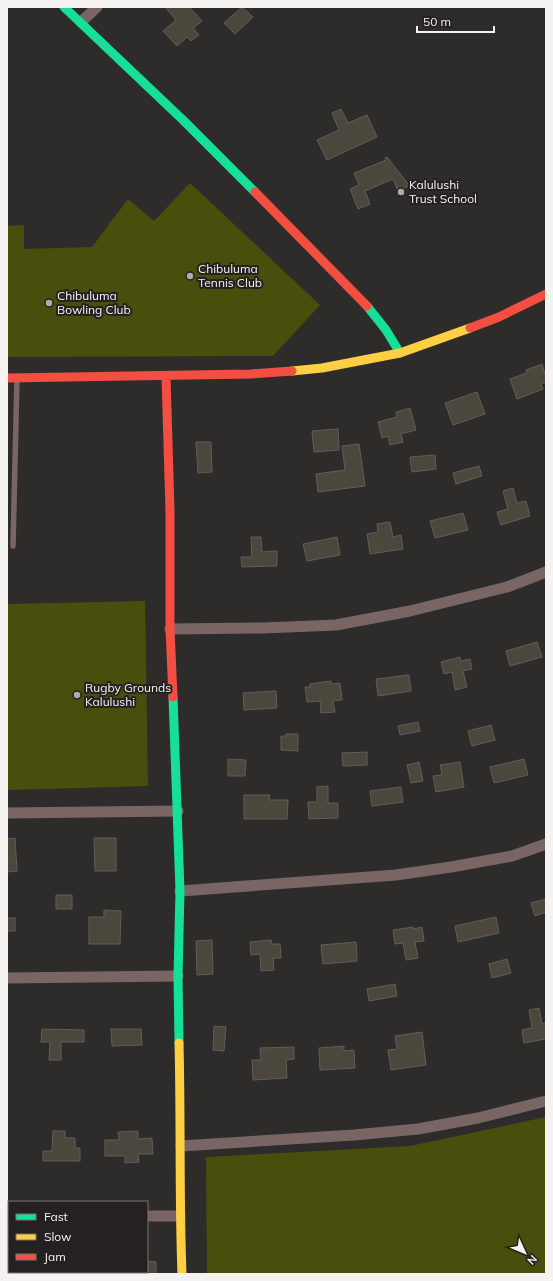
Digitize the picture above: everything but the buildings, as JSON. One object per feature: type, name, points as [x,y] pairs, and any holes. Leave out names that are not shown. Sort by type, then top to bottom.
[{"type":"street","points":[[64,7],[256,192],[372,311],[400,353]]},
{"type":"street","points":[[81,22],[97,7]]},
{"type":"street","points":[[7,378],[251,374],[322,368],[400,353],[499,317],[546,294]]},
{"type":"street","points":[[166,376],[170,511],[170,629],[180,891],[178,976],[181,1146],[180,1216],[182,1274]]},
{"type":"street","points":[[170,629],[263,628],[336,625],[410,612],[507,587],[546,572]]},
{"type":"street","points":[[7,813],[178,811]]},
{"type":"street","points":[[180,891],[396,875],[512,856],[546,844]]},
{"type":"street","points":[[7,978],[178,976]]},
{"type":"street","points":[[181,1146],[346,1136],[418,1129],[478,1118],[546,1101]]},
{"type":"street","points":[[148,1216],[180,1216]]},
{"type":"lane","points":[[13,546],[17,378]]},
{"type":"green space","name":"Chibuluma Tennis Club","points":[[190,183],[320,305],[273,356],[7,357],[7,226],[24,225],[24,249],[92,247],[128,199],[154,221]]},
{"type":"green space","name":"Rugby Grounds Kalulushi","points":[[145,601],[148,786],[7,790],[7,604]]},
{"type":"green space","points":[[546,1117],[546,1274],[207,1274],[206,1157],[410,1146]]},
{"type":"traffic: fast","points":[[64,7],[184,121],[255,192]]},
{"type":"traffic: fast","points":[[367,306],[386,330],[400,353]]},
{"type":"traffic: fast","points":[[173,697],[180,891],[178,976],[179,1043]]},
{"type":"traffic: slow","points":[[292,371],[322,368],[400,353],[470,328]]},
{"type":"traffic: slow","points":[[179,1043],[182,1274]]},
{"type":"traffic: jam","points":[[255,192],[367,306]]},
{"type":"traffic: jam","points":[[470,328],[499,317],[546,294]]},
{"type":"traffic: jam","points":[[7,378],[251,374],[292,371]]},
{"type":"traffic: jam","points":[[166,376],[170,511],[170,629],[173,697]]},
{"type":"place","name":"Kalulushi Trust School","points":[[401,192]]},
{"type":"place","name":"Chibuluma Tennis Club","points":[[190,276]]},
{"type":"place","name":"Chibuluma Bowling Club","points":[[49,303]]},
{"type":"place","name":"Rugby Grounds Kalulushi","points":[[77,695]]}]
